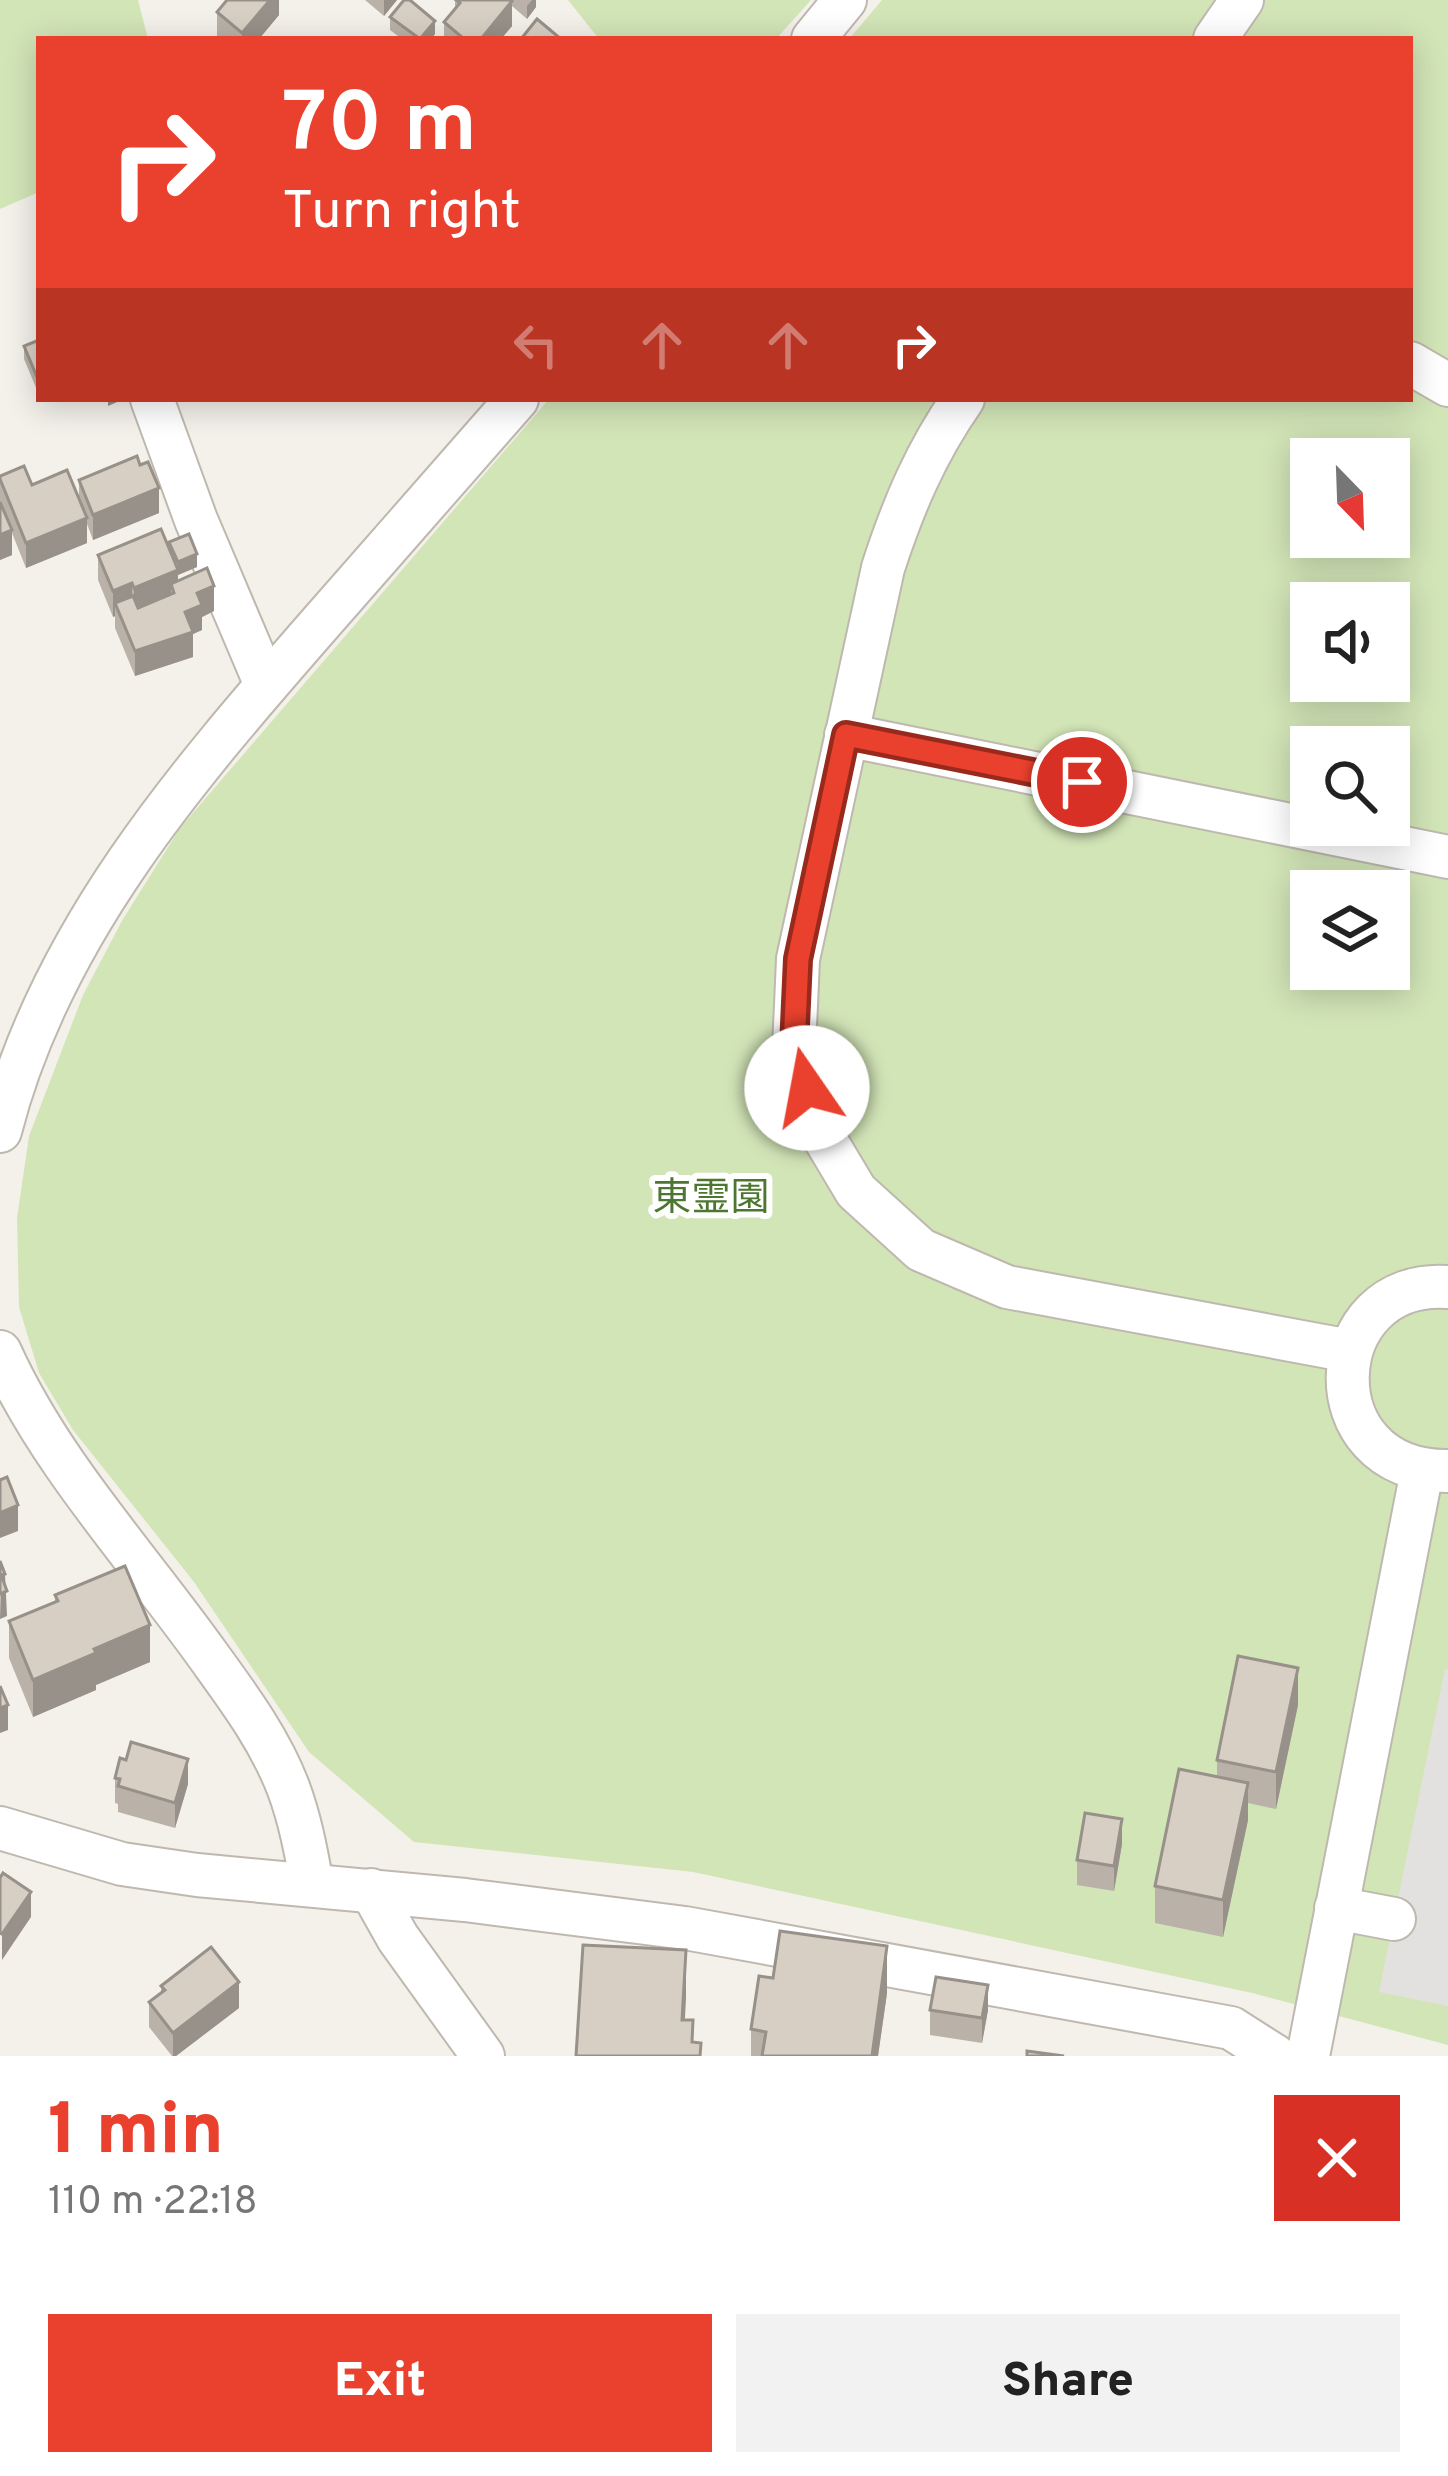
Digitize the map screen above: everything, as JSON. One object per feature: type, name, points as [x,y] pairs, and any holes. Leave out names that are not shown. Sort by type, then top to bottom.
[{"type":"street","points":[[815,36],[845,0]]},
{"type":"street","points":[[1217,36],[1242,0]]},
{"type":"street","points":[[1413,365],[1448,385]]},
{"type":"street","points":[[153,402],[196,520],[266,686]]},
{"type":"street","points":[[0,1131],[11,1087],[52,987],[119,873],[225,732],[514,402]]},
{"type":"street","points":[[961,402],[932,443],[883,568],[798,959],[794,1047],[819,1129],[856,1192],[921,1250],[1007,1287],[1350,1351]]},
{"type":"street","points":[[846,735],[1448,856]]},
{"type":"street","points":[[1308,2056],[1336,1908],[1435,1471],[1382,1452],[1354,1417],[1347,1396],[1350,1351],[1359,1331],[1391,1299],[1412,1290],[1448,1287]]},
{"type":"street","points":[[0,1352],[17,1390],[59,1456],[257,1725],[298,1814],[312,1885]]},
{"type":"street","points":[[0,1828],[122,1864],[197,1876],[371,1890],[685,1928],[1231,2028],[1275,2056]]},
{"type":"street","points":[[371,1890],[398,1938],[483,2056]]},
{"type":"street","points":[[1336,1908],[1394,1919]]},
{"type":"green space","points":[[0,0],[138,0],[147,36],[36,36],[36,193],[0,209]]},
{"type":"green space","points":[[568,0],[811,0],[779,36],[597,36]]},
{"type":"green space","name":"東霊園","points":[[882,0],[1448,0],[1448,2045],[1252,1993],[693,1872],[414,1842],[309,1752],[194,1582],[73,1430],[39,1373],[19,1307],[17,1218],[29,1136],[83,995],[180,828],[546,402],[1413,402],[1413,36],[852,36]]},
{"type":"shaded area","points":[[1448,1670],[1448,2006],[1379,1992]]},
{"type":"building","points":[[227,0],[270,0],[242,33],[217,12]]},
{"type":"building","points":[[404,0],[410,0],[435,21],[422,36],[416,36],[390,17]]},
{"type":"building","points":[[456,0],[512,1],[483,36],[460,36],[444,22],[460,3]]},
{"type":"building","points":[[537,19],[557,36],[523,36]]},
{"type":"building","points":[[36,341],[36,375],[24,346]]},
{"type":"building","points":[[137,456],[140,465],[148,462],[159,488],[93,515],[79,480]]},
{"type":"building","points":[[24,466],[32,485],[67,470],[87,518],[26,543],[0,479]]},
{"type":"building","points":[[0,502],[12,530],[0,535]]},
{"type":"building","points":[[161,529],[178,570],[134,588],[132,583],[113,591],[98,555]]},
{"type":"building","points":[[189,534],[197,554],[178,562],[169,542]]},
{"type":"building","points":[[207,568],[214,586],[197,593],[202,605],[185,612],[193,632],[135,651],[115,603],[133,596],[138,608],[174,593],[171,584]]},
{"type":"building","points":[[7,1477],[18,1505],[0,1513],[0,1480]]},
{"type":"building","points":[[0,1561],[7,1591],[0,1594]]},
{"type":"building","points":[[125,1566],[150,1625],[33,1680],[9,1621],[58,1601],[55,1595]]},
{"type":"building","points":[[1238,1656],[1298,1668],[1276,1772],[1217,1760]]},
{"type":"building","points":[[131,1742],[188,1759],[175,1803],[118,1786],[120,1758],[126,1760]]},
{"type":"building","points":[[1179,1769],[1248,1783],[1223,1900],[1155,1886]]},
{"type":"building","points":[[1085,1813],[1122,1819],[1114,1866],[1077,1860]]},
{"type":"building","points":[[3,1873],[31,1892],[2,1934],[0,1878]]},
{"type":"building","points":[[780,1931],[887,1946],[872,2056],[762,2056],[766,2032],[751,2029],[759,1976],[773,1978]]},
{"type":"building","points":[[583,1945],[686,1950],[682,2020],[693,2020],[692,2042],[701,2043],[700,2056],[576,2056]]},
{"type":"building","points":[[211,1947],[239,1982],[173,2033],[149,2002],[165,1990],[161,1986]]},
{"type":"building","points":[[936,1977],[988,1985],[982,2018],[930,2010]]},
{"type":"building","points":[[1027,2051],[1064,2056],[1027,2056]]},
{"type":"route","points":[[807,1088],[794,1047],[798,959],[846,735],[1082,782]]}]
